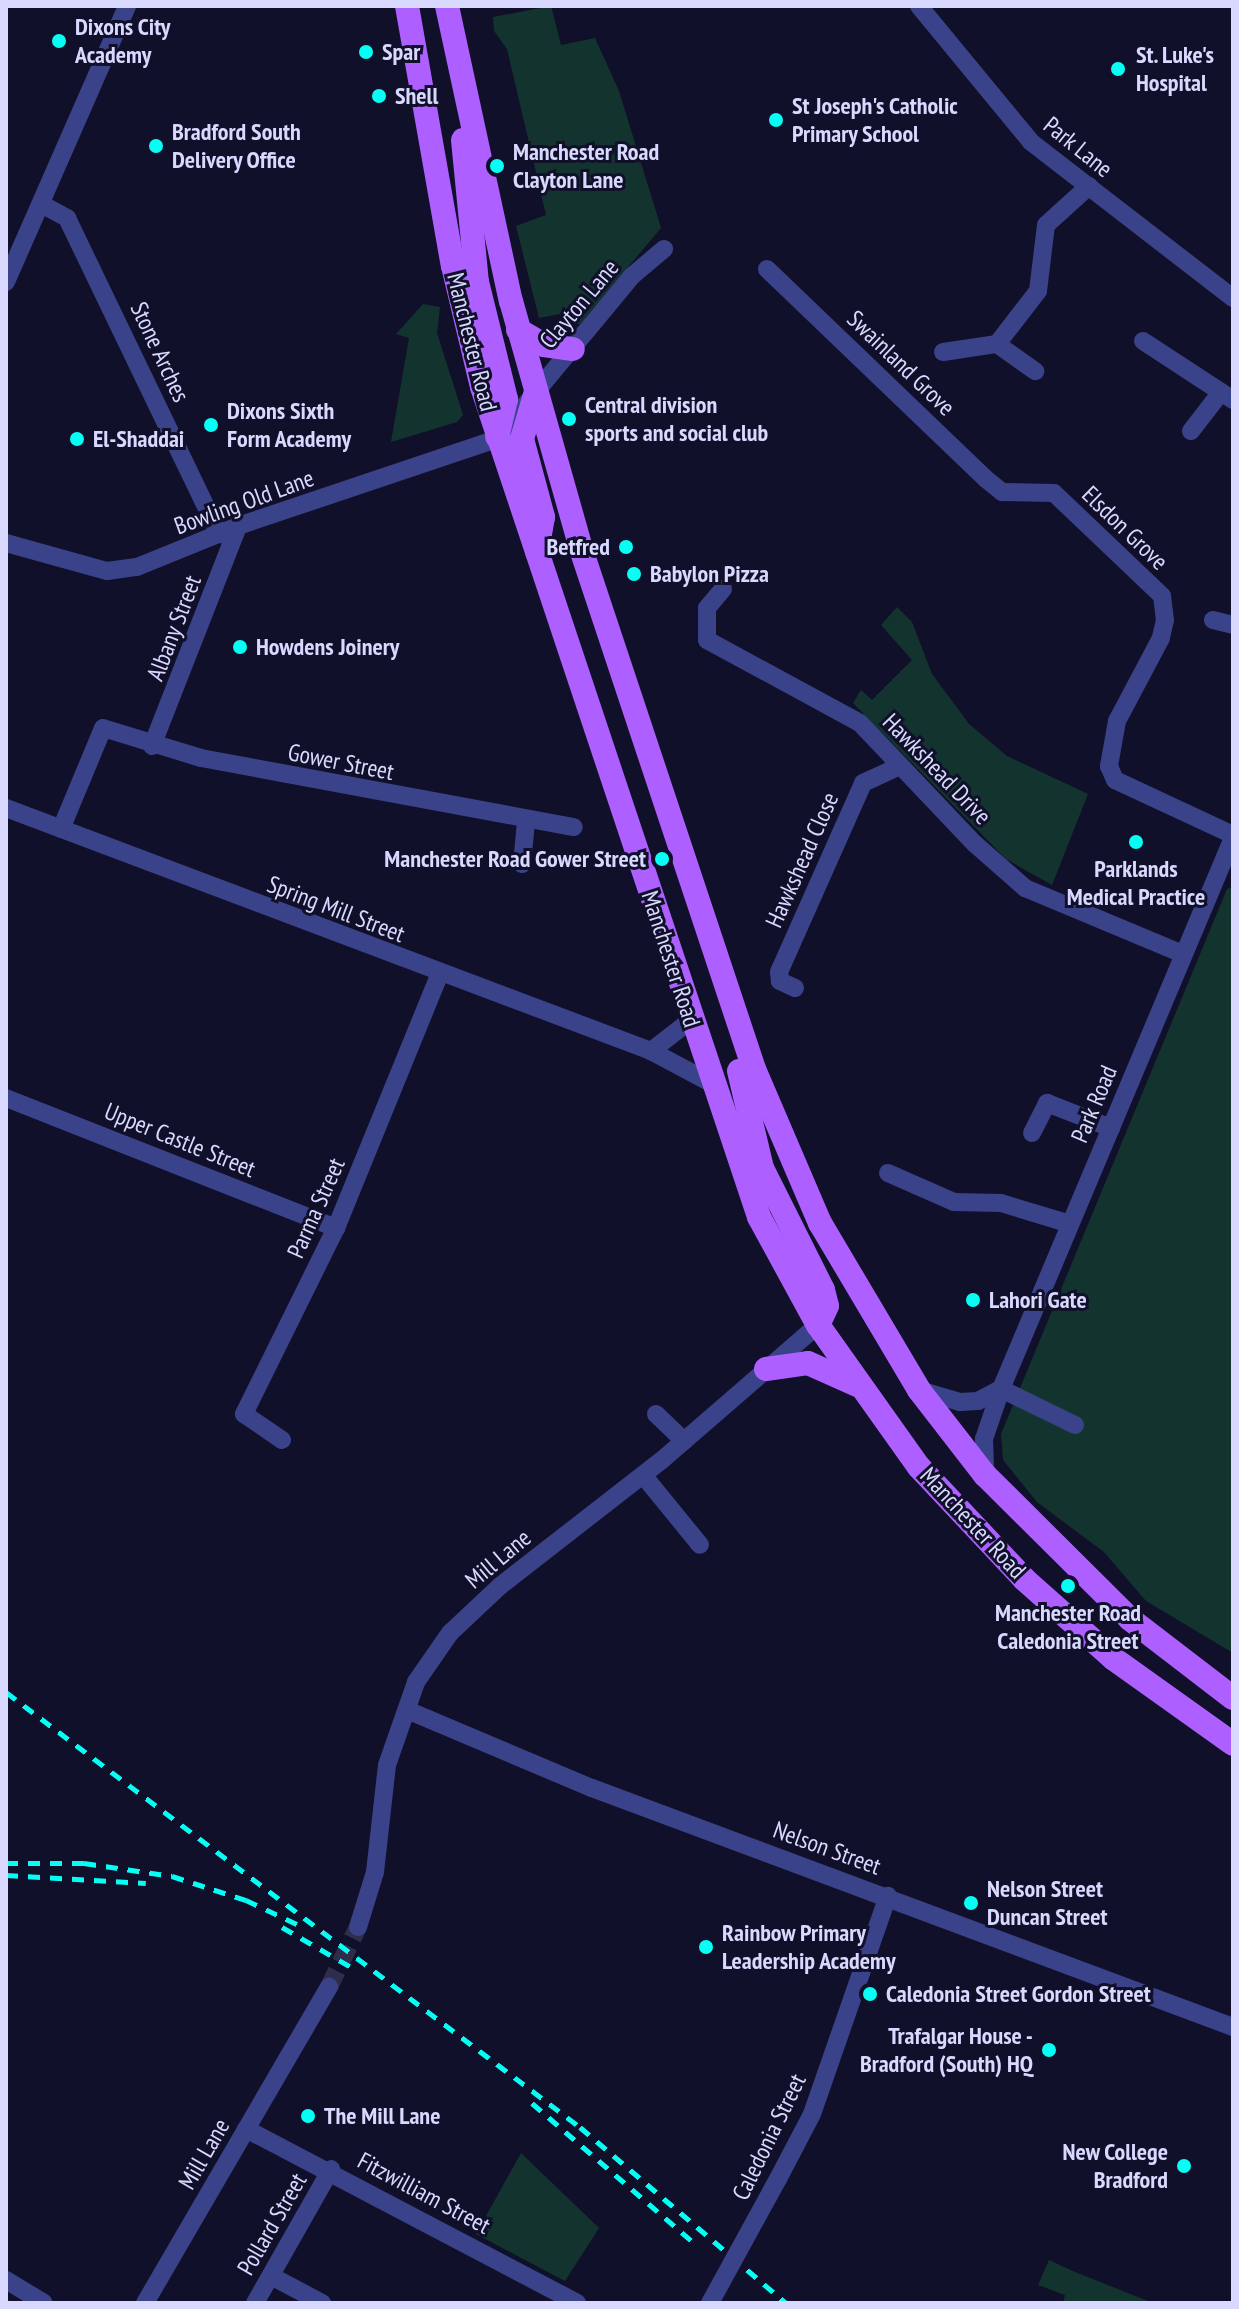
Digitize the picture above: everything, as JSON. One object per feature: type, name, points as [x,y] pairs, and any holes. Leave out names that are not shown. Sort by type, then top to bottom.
[{"type":"main road","name":"Manchester Road","points":[[407,6],[453,266],[497,439],[711,1083],[759,1217],[818,1325],[919,1467],[1024,1579],[1114,1659],[1233,1744]]},
{"type":"main road","name":"Manchester Road","points":[[447,6],[535,395],[769,1107],[820,1223],[866,1307],[919,1390],[985,1475],[1130,1619],[1233,1698]]},
{"type":"main road","points":[[470,110],[461,147],[477,282],[506,399],[497,439]]},
{"type":"main road","points":[[518,330],[544,345],[573,349]]},
{"type":"main road","points":[[535,395],[522,439],[543,517],[537,554]]},
{"type":"main road","points":[[724,976],[722,1018],[762,1168],[823,1290],[827,1306],[818,1325]]},
{"type":"main road","points":[[818,1325],[866,1307]]},
{"type":"main road","points":[[766,1369],[808,1363],[859,1386]]},
{"type":"street","points":[[6,282],[127,6]]},
{"type":"street","name":"Park Lane","points":[[919,6],[1031,142],[1233,298]]},
{"type":"street","points":[[997,344],[1038,291],[1046,225],[1089,186]]},
{"type":"street","name":"Stone Arches","points":[[41,204],[67,218],[219,534]]},
{"type":"street","points":[[6,234],[24,242]]},
{"type":"street","name":"Clayton Lane","points":[[497,439],[632,276],[664,249]]},
{"type":"street","name":"Swainland Grove","points":[[767,269],[1002,492]]},
{"type":"street","points":[[1143,341],[1227,396],[1191,431]]},
{"type":"street","points":[[943,352],[997,344],[1035,371]]},
{"type":"street","name":"Bowling Old Lane","points":[[6,543],[107,571],[137,567],[238,526],[497,439]]},
{"type":"street","name":"Elsdon Grove","points":[[1002,492],[1054,493],[1162,596],[1165,620],[1161,638],[1117,721],[1107,755],[1115,780],[1233,837]]},
{"type":"street","name":"Albany Street","points":[[152,746],[238,526]]},
{"type":"street","name":"Hawkshead Drive","points":[[723,589],[707,608],[705,647],[860,723],[1025,888],[1183,954]]},
{"type":"street","points":[[1213,620],[1233,625]]},
{"type":"street","name":"Gower Street","points":[[61,829],[103,728],[152,746],[526,822],[574,827]]},
{"type":"street","name":"Hawkshead Close","points":[[795,988],[780,981],[779,972],[863,783],[900,766]]},
{"type":"street","name":"Spring Mill Street","points":[[6,808],[651,1051],[711,1083]]},
{"type":"street","points":[[522,864],[526,822]]},
{"type":"street","name":"Park Road","points":[[985,1475],[984,1439],[1001,1389],[1233,837]]},
{"type":"street","name":"Parma Street","points":[[282,1440],[244,1414],[336,1228],[440,973]]},
{"type":"street","points":[[651,1051],[691,1020]]},
{"type":"street","name":"Upper Castle Street","points":[[6,1098],[336,1228]]},
{"type":"street","points":[[1032,1133],[1047,1103],[1111,1128]]},
{"type":"street","points":[[888,1173],[954,1202],[1001,1203],[1070,1224]]},
{"type":"street","name":"Mill Lane","points":[[358,1927],[375,1872],[387,1765],[416,1682],[450,1633],[500,1586],[643,1475],[818,1325]]},
{"type":"street","points":[[919,1390],[960,1402],[978,1401],[1001,1389],[1075,1425]]},
{"type":"street","points":[[656,1414],[684,1441]]},
{"type":"street","points":[[643,1475],[700,1545]]},
{"type":"street","name":"Nelson Street","points":[[407,1710],[592,1788],[1233,2027]]},
{"type":"street","name":"Caledonia Street","points":[[710,2303],[812,2114],[888,1896]]},
{"type":"street","name":"Mill Lane","points":[[145,2303],[329,1987]]},
{"type":"street","name":"Fitzwilliam Street","points":[[246,2129],[331,2169],[577,2303]]},
{"type":"street","name":"Pollard Street","points":[[255,2303],[331,2169]]},
{"type":"street","points":[[271,2276],[322,2303]]},
{"type":"street","points":[[6,2280],[44,2303]]},
{"type":"green space","points":[[551,6],[561,45],[595,38],[619,91],[661,228],[580,324],[568,324],[560,314],[539,318],[516,226],[546,215],[507,49],[494,31],[493,17]]},
{"type":"green space","points":[[423,304],[440,307],[437,333],[463,415],[457,422],[391,442],[409,338],[396,334]]},
{"type":"green space","points":[[897,607],[912,622],[932,674],[969,724],[1007,756],[1088,794],[1052,885],[1006,859],[853,703],[861,690],[872,700],[912,660],[881,625]]},
{"type":"green space","points":[[1233,887],[1233,1653],[1146,1601],[1104,1552],[1037,1502],[1003,1460],[1001,1434],[1227,889]]},
{"type":"green space","points":[[521,2153],[599,2228],[565,2281],[476,2234]]},
{"type":"green space","points":[[1049,2260],[1153,2303],[1063,2303],[1065,2295],[1038,2285]]},
{"type":"tunnel","points":[[329,1987],[358,1927]]},
{"type":"railway","points":[[6,1692],[580,2127],[786,2303]]},
{"type":"railway","points":[[6,1863],[84,1863],[172,1876],[246,1900],[299,1925]]},
{"type":"railway","points":[[6,1875],[146,1883]]},
{"type":"railway","points":[[282,1927],[351,1967]]},
{"type":"railway","points":[[532,2103],[692,2241]]},
{"type":"place","name":"Dixons City Academy","points":[[59,41]]},
{"type":"place","name":"Spar","points":[[366,52]]},
{"type":"place","name":"St. Luke's Hospital","points":[[1118,69]]},
{"type":"place","name":"Shell","points":[[379,96]]},
{"type":"place","name":"St Joseph's Catholic Primary School","points":[[776,120]]},
{"type":"place","name":"Bradford South Delivery Office","points":[[156,146]]},
{"type":"place","name":"Manchester Road Clayton Lane","points":[[497,166]]},
{"type":"place","name":"Central division sports and social club","points":[[569,419]]},
{"type":"place","name":"Dixons Sixth Form Academy","points":[[211,425]]},
{"type":"place","name":"El-Shaddai","points":[[77,439]]},
{"type":"place","name":"Betfred","points":[[626,547]]},
{"type":"place","name":"Babylon Pizza","points":[[634,574]]},
{"type":"place","name":"Howdens Joinery","points":[[240,647]]},
{"type":"place","name":"Parklands Medical Practice","points":[[1136,842]]},
{"type":"place","name":"Manchester Road Gower Street","points":[[662,859]]},
{"type":"place","name":"Lahori Gate","points":[[973,1300]]},
{"type":"place","name":"Manchester Road Caledonia Street","points":[[1068,1586]]},
{"type":"place","name":"Nelson Street Duncan Street","points":[[971,1903]]},
{"type":"place","name":"Rainbow Primary Leadership Academy","points":[[706,1947]]},
{"type":"place","name":"Caledonia Street Gordon Street","points":[[870,1994]]},
{"type":"place","name":"Trafalgar House - Bradford (South) HQ","points":[[1049,2050]]},
{"type":"place","name":"The Mill Lane","points":[[308,2116]]},
{"type":"place","name":"New College Bradford","points":[[1184,2166]]}]
